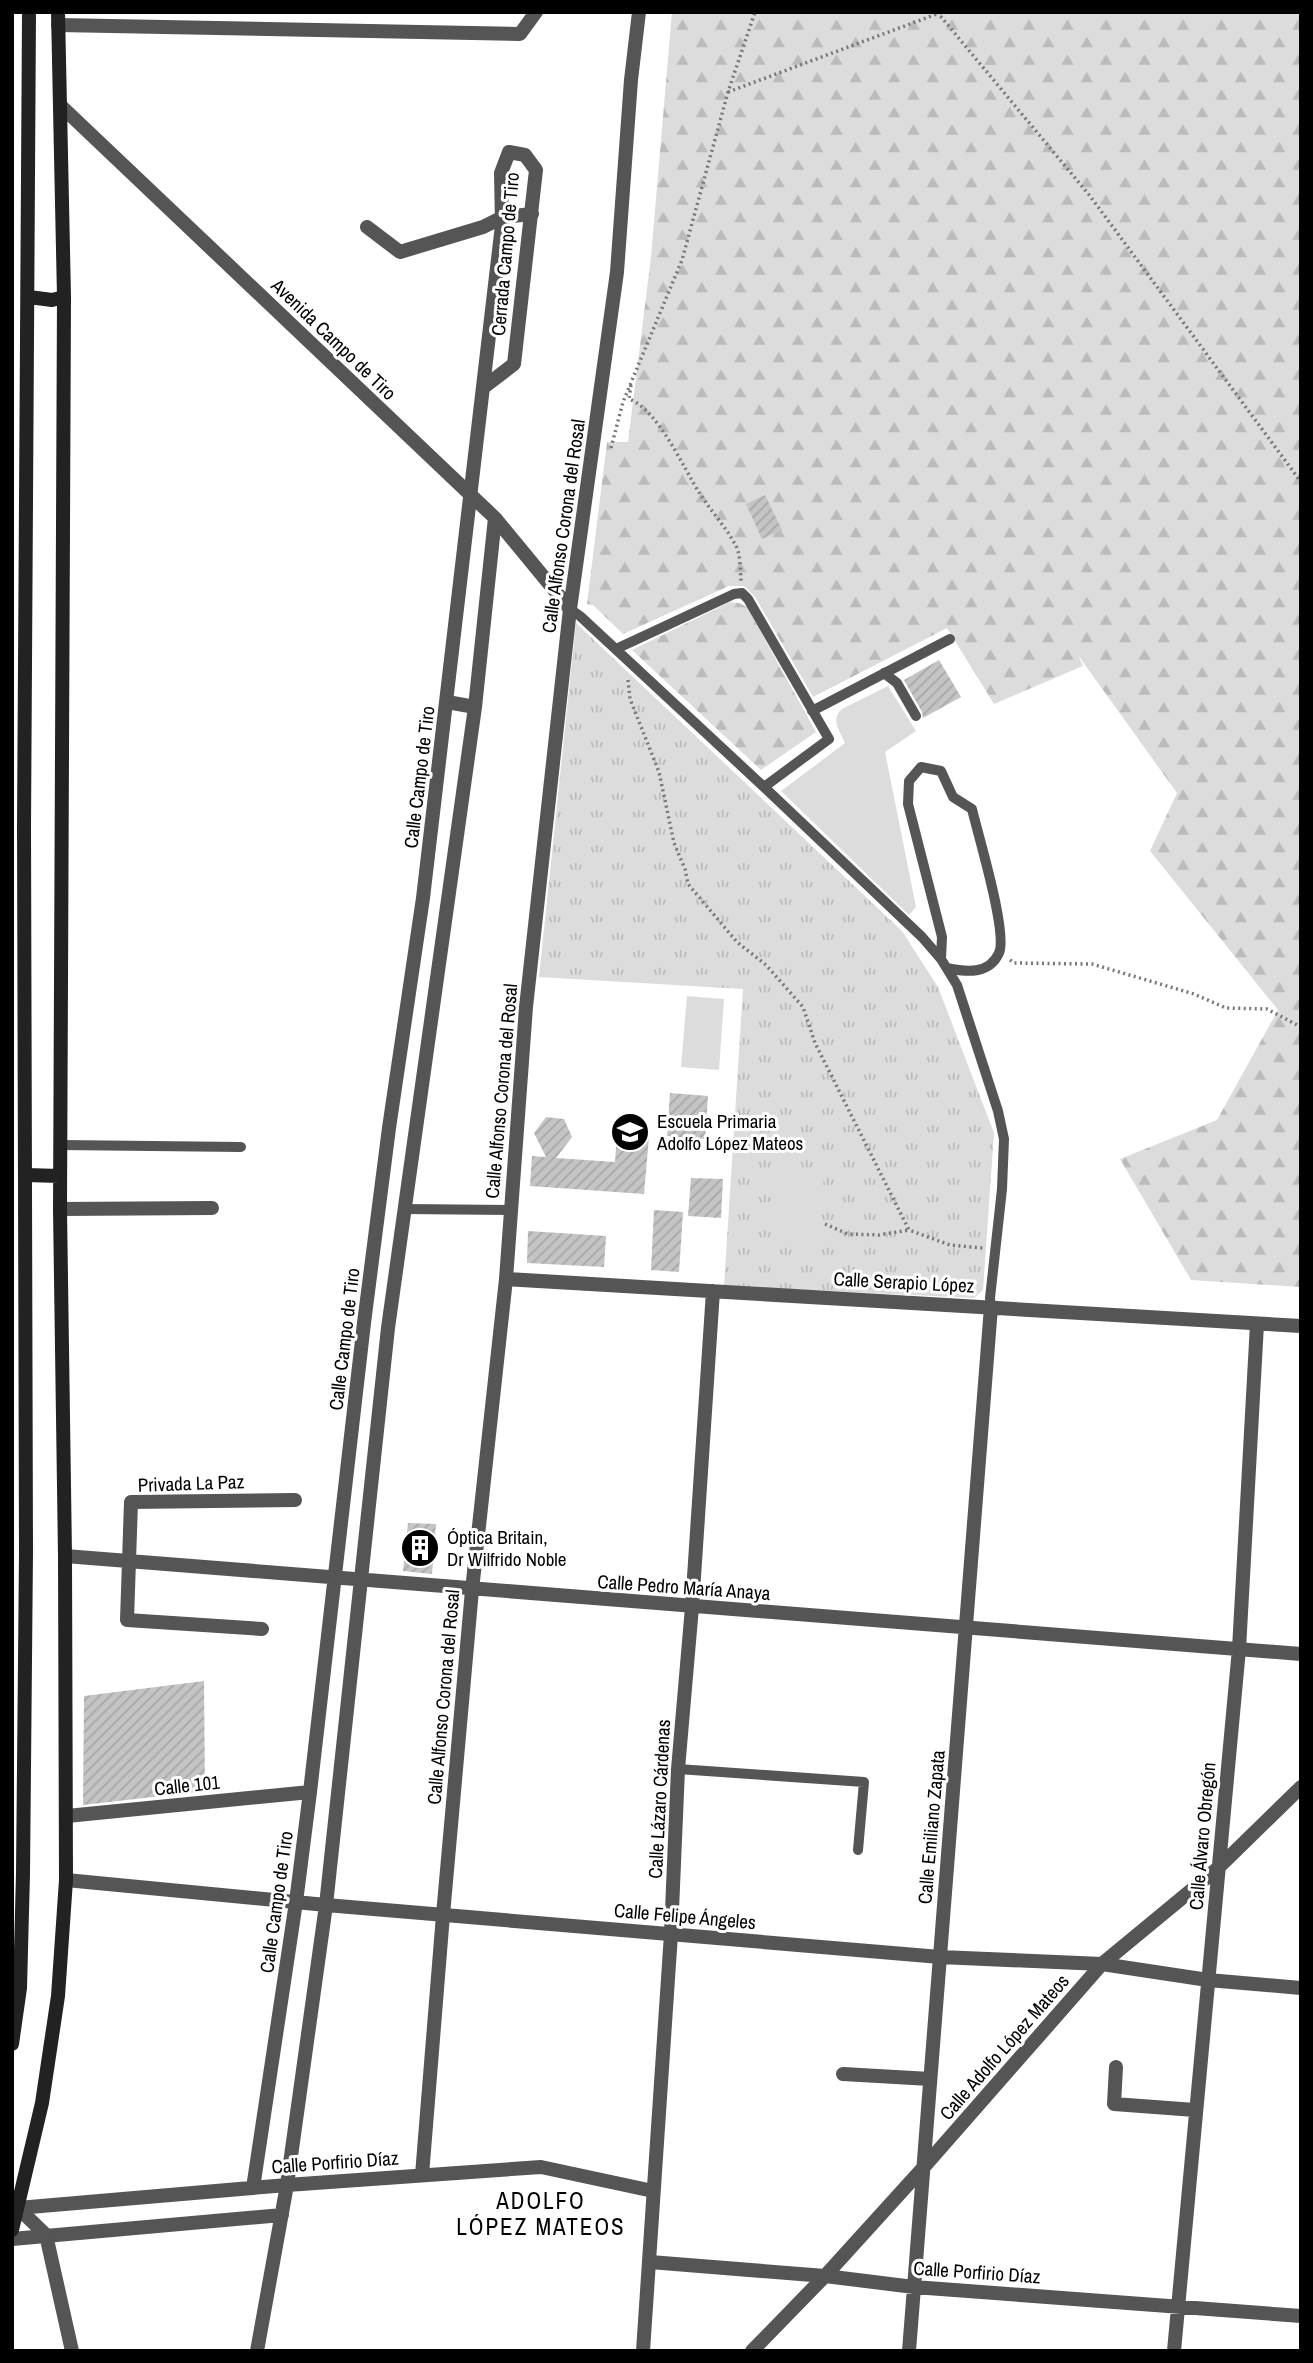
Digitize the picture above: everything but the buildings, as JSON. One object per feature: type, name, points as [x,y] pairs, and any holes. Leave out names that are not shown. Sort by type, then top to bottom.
[{"type":"main road","points":[[12,2044],[20,1988],[23,1874],[26,1175],[24,827],[29,12]]},
{"type":"main road","points":[[12,2230],[42,2104],[56,2009],[66,1880],[60,1209],[64,298],[58,19]]},
{"type":"main road","points":[[29,297],[52,300],[64,298]]},
{"type":"main road","points":[[26,1175],[60,1176]]},
{"type":"street","points":[[58,19],[520,34],[536,12]]},
{"type":"street","name":"Calle Alfonso Corona del Rosal","points":[[422,2175],[472,1590],[506,1279],[526,1007],[570,609],[617,272],[631,80],[639,12]]},
{"type":"street","name":"Avenida Campo de Tiro","points":[[61,106],[495,518],[570,609]]},
{"type":"street","name":"Cerrada Campo de Tiro","points":[[471,495],[503,217],[501,173],[509,152],[525,155],[536,170],[532,214],[514,364],[484,387]]},
{"type":"street","points":[[367,227],[400,252],[483,227],[503,217],[532,214]]},
{"type":"street","name":"Calle Campo de Tiro","points":[[253,2188],[296,1902],[389,1128],[424,898],[471,495]]},
{"type":"street","points":[[257,2351],[287,2185],[326,1905],[388,1328],[475,706],[495,518]]},
{"type":"street","points":[[447,702],[475,706]]},
{"type":"street","points":[[424,898],[449,900]]},
{"type":"street","points":[[389,1128],[414,1131]]},
{"type":"street","points":[[60,1209],[212,1208]]},
{"type":"street","name":"Calle Serapio López","points":[[506,1279],[1301,1326]]},
{"type":"street","name":"Calle Lázaro Cárdenas","points":[[643,2351],[671,1934],[678,1769],[692,1607],[713,1291]]},
{"type":"street","name":"Calle Emiliano Zapata","points":[[909,2351],[991,1307]]},
{"type":"street","name":"Calle Álvaro Obregón","points":[[1174,2351],[1239,1649],[1257,1324]]},
{"type":"street","name":"Privada La Paz","points":[[262,1629],[127,1620],[131,1502],[295,1500]]},
{"type":"street","name":"Calle Pedro María Anaya","points":[[65,1556],[1301,1654]]},
{"type":"street","name":"Calle Adolfo López Mateos","points":[[752,2351],[825,2276],[923,2168],[1102,1964],[1217,1869],[1301,1787]]},
{"type":"street","name":"Calle 101","points":[[67,1816],[310,1793]]},
{"type":"street","name":"Calle Felipe Ángeles","points":[[66,1880],[940,1957],[1102,1964],[1208,1980],[1301,1988]]},
{"type":"street","points":[[1116,2067],[1114,2104],[1195,2110]]},
{"type":"street","points":[[843,2074],[930,2079]]},
{"type":"street","name":"Calle Porfirio Díaz","points":[[18,2208],[541,2167],[653,2191]]},
{"type":"street","points":[[18,2208],[46,2235],[72,2351]]},
{"type":"street","points":[[12,2239],[282,2215]]},
{"type":"street","name":"Calle Porfirio Díaz","points":[[650,2262],[825,2276],[914,2287],[1301,2316]]},
{"type":"lane","points":[[616,649],[734,594],[743,593],[829,739],[764,787]]},
{"type":"lane","points":[[570,609],[764,787],[922,937],[944,963],[957,985],[998,1111],[1003,1139],[1002,1189],[991,1307]]},
{"type":"lane","points":[[813,711],[950,639]]},
{"type":"lane","points":[[884,673],[897,683],[916,716]]},
{"type":"lane","points":[[921,766],[941,771],[953,797],[972,808],[1002,932],[1000,953],[986,968],[969,972],[944,963],[942,937],[908,804],[909,781],[921,766]]},
{"type":"lane","points":[[61,1145],[241,1147]]},
{"type":"lane","points":[[403,1209],[511,1210]]},
{"type":"lane","points":[[678,1769],[864,1783],[858,1850]]},
{"type":"path","points":[[609,456],[623,402],[682,260],[729,92],[755,12]]},
{"type":"path","points":[[729,92],[939,13],[1090,196],[1301,482]]},
{"type":"path","points":[[632,379],[629,399],[638,402],[651,417],[737,546],[743,593]]},
{"type":"path","points":[[628,661],[631,699],[659,772],[674,844],[688,884],[737,942],[766,965],[803,1007],[815,1043],[909,1230]]},
{"type":"path","points":[[1000,953],[1014,963],[1092,964],[1194,994],[1226,1007],[1267,1009],[1301,1027]]},
{"type":"path","points":[[825,1224],[848,1234],[879,1235],[909,1230],[950,1245],[995,1249]]},
{"type":"green space","points":[[672,12],[1301,12],[1301,1287],[1191,1280],[1120,1159],[1217,1120],[1278,1010],[1150,851],[1177,793],[1078,655],[1083,666],[994,704],[947,628],[813,697],[755,597],[744,586],[729,586],[623,634],[593,605],[587,604],[607,442],[628,442],[651,257]]},
{"type":"green space","points":[[730,602],[747,607],[816,732],[761,770],[632,650]]},
{"type":"green space","points":[[576,623],[902,931],[938,987],[994,1133],[983,1290],[974,1298],[724,1286],[743,989],[539,977]]},
{"type":"green space","points":[[888,686],[916,731],[885,752],[916,907],[909,915],[781,791],[845,743],[836,721],[842,709]]},
{"type":"green space","points":[[687,996],[724,999],[719,1070],[681,1067]]},
{"type":"green space","points":[[780,1168],[824,1171],[820,1246],[776,1243]]},
{"type":"place","name":"Escuela Primaria Adolfo López Mateos","points":[[630,1132]]},
{"type":"place","name":"Óptica Britain, Dr Wilfrido Noble","points":[[420,1548]]},
{"type":"district","name":"ADOLFO LÓPEZ MATEOS","points":[[541,2214]]}]
